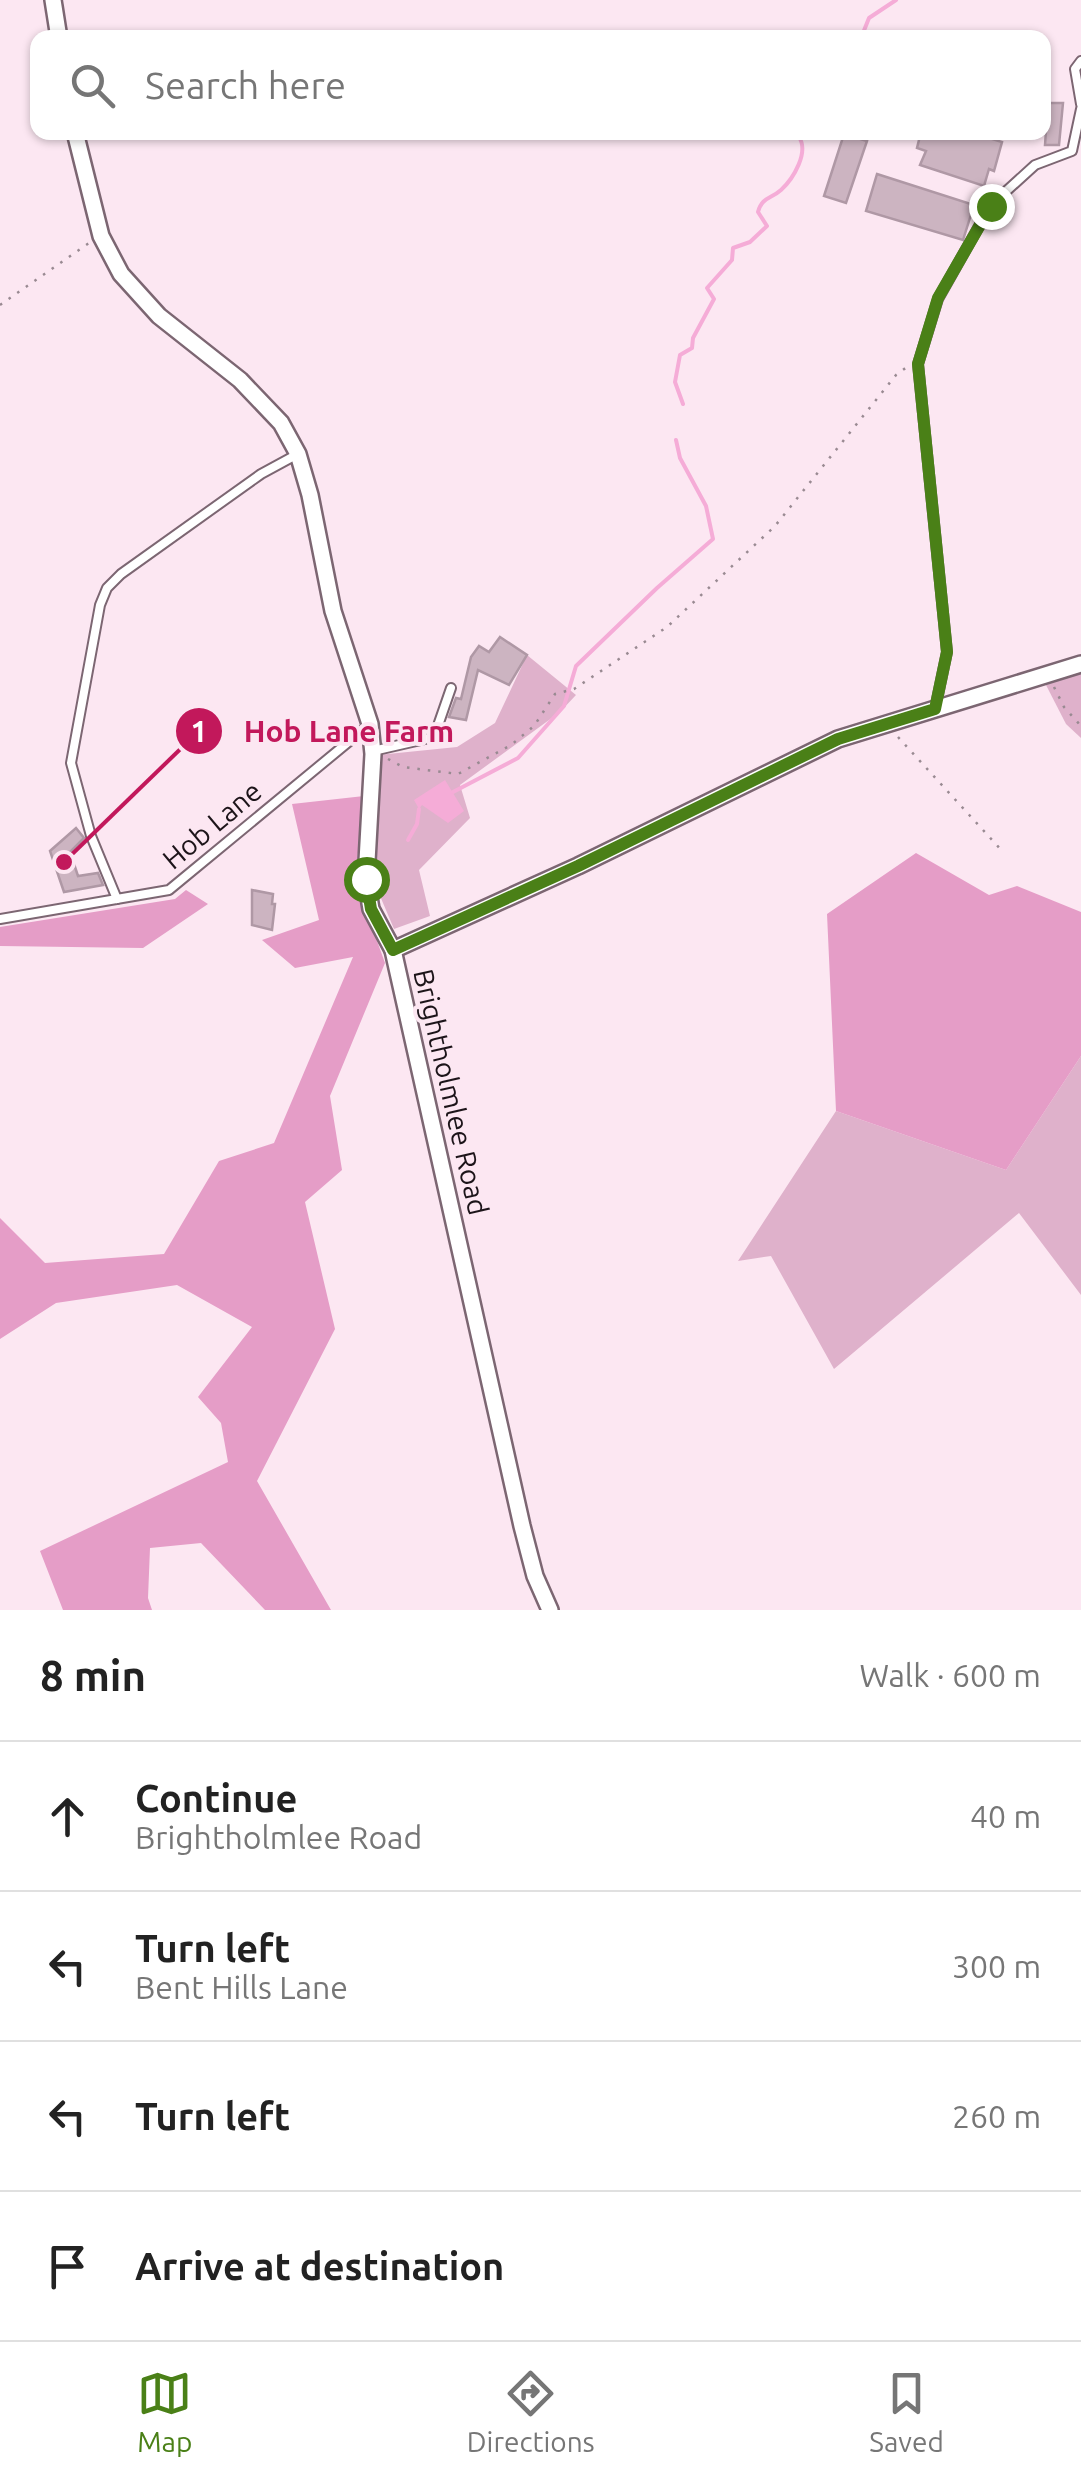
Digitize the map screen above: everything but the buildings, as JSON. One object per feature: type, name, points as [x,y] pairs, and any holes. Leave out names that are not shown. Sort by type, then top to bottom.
[{"type":"street","points":[[53,0],[58,30]]},
{"type":"street","name":"Brightholmlee Road","points":[[77,140],[101,236],[111,260],[146,303],[240,380],[281,423],[298,454],[333,611],[370,724],[373,754],[366,879],[371,909],[393,950],[522,1526],[535,1576],[550,1610]]},
{"type":"street","points":[[393,950],[578,866],[838,739],[1081,664]]},
{"type":"lane","points":[[935,709],[947,652],[918,364],[938,298],[991,206],[1035,165],[1072,151],[1081,106],[1075,68],[1081,61]]},
{"type":"lane","points":[[117,899],[91,836],[70,763],[100,605],[107,588],[121,574],[261,474],[298,454]]},
{"type":"lane","points":[[373,754],[434,738],[451,688]]},
{"type":"lane","name":"Hob Lane","points":[[0,919],[169,890],[370,724]]},
{"type":"path","points":[[0,305],[101,236]]},
{"type":"path","points":[[373,754],[402,766],[458,774],[511,745],[534,726],[555,694],[574,690],[667,627],[776,526],[896,375],[911,364],[918,364]]},
{"type":"path","points":[[1042,676],[1052,682],[1064,706],[1081,726]]},
{"type":"path","points":[[890,723],[898,738],[1004,852]]},
{"type":"shaded area","points":[[527,655],[576,695],[560,712],[460,785],[470,818],[419,870],[430,916],[394,929],[372,877],[378,755],[457,747],[495,723]]},
{"type":"shaded area","points":[[1081,673],[1081,738],[1066,724],[1046,685]]},
{"type":"shaded area","points":[[445,780],[464,811],[448,823],[422,805],[419,809],[414,800]]},
{"type":"shaded area","points":[[364,796],[355,880],[385,963],[330,1096],[342,1170],[305,1202],[335,1329],[257,1481],[331,1610],[265,1610],[201,1543],[150,1548],[148,1598],[152,1610],[63,1610],[40,1551],[228,1462],[221,1423],[198,1397],[252,1327],[177,1285],[56,1303],[0,1339],[0,1218],[45,1263],[164,1254],[219,1161],[274,1143],[353,957],[295,968],[262,940],[319,920],[292,804]]},
{"type":"shaded area","points":[[916,853],[989,895],[1017,886],[1081,912],[1081,1056],[1006,1170],[836,1111],[827,914]]},
{"type":"shaded area","points":[[186,890],[208,904],[143,948],[0,946],[0,927],[175,899]]},
{"type":"shaded area","points":[[1081,1056],[1081,1295],[1019,1213],[834,1369],[771,1256],[738,1261],[836,1111],[1006,1170]]},
{"type":"waterway","points":[[864,30],[869,18],[896,0]]},
{"type":"waterway","points":[[683,404],[675,382],[680,355],[692,348],[693,338],[714,299],[707,288],[732,260],[733,248],[750,242],[767,226],[758,212],[764,201],[791,179],[801,157],[800,140]]},
{"type":"waterway","points":[[453,792],[518,758],[564,706],[576,666],[713,539],[706,506],[680,458],[676,440]]},
{"type":"waterway","points":[[408,840],[417,824],[419,809]]},
{"type":"place","name":"Hob Lane Farm","points":[[64,862]]},
{"type":"route","points":[[366,879],[371,909],[393,950],[578,866],[730,788],[838,739],[935,709],[947,652],[918,364],[938,298],[991,206]]}]
